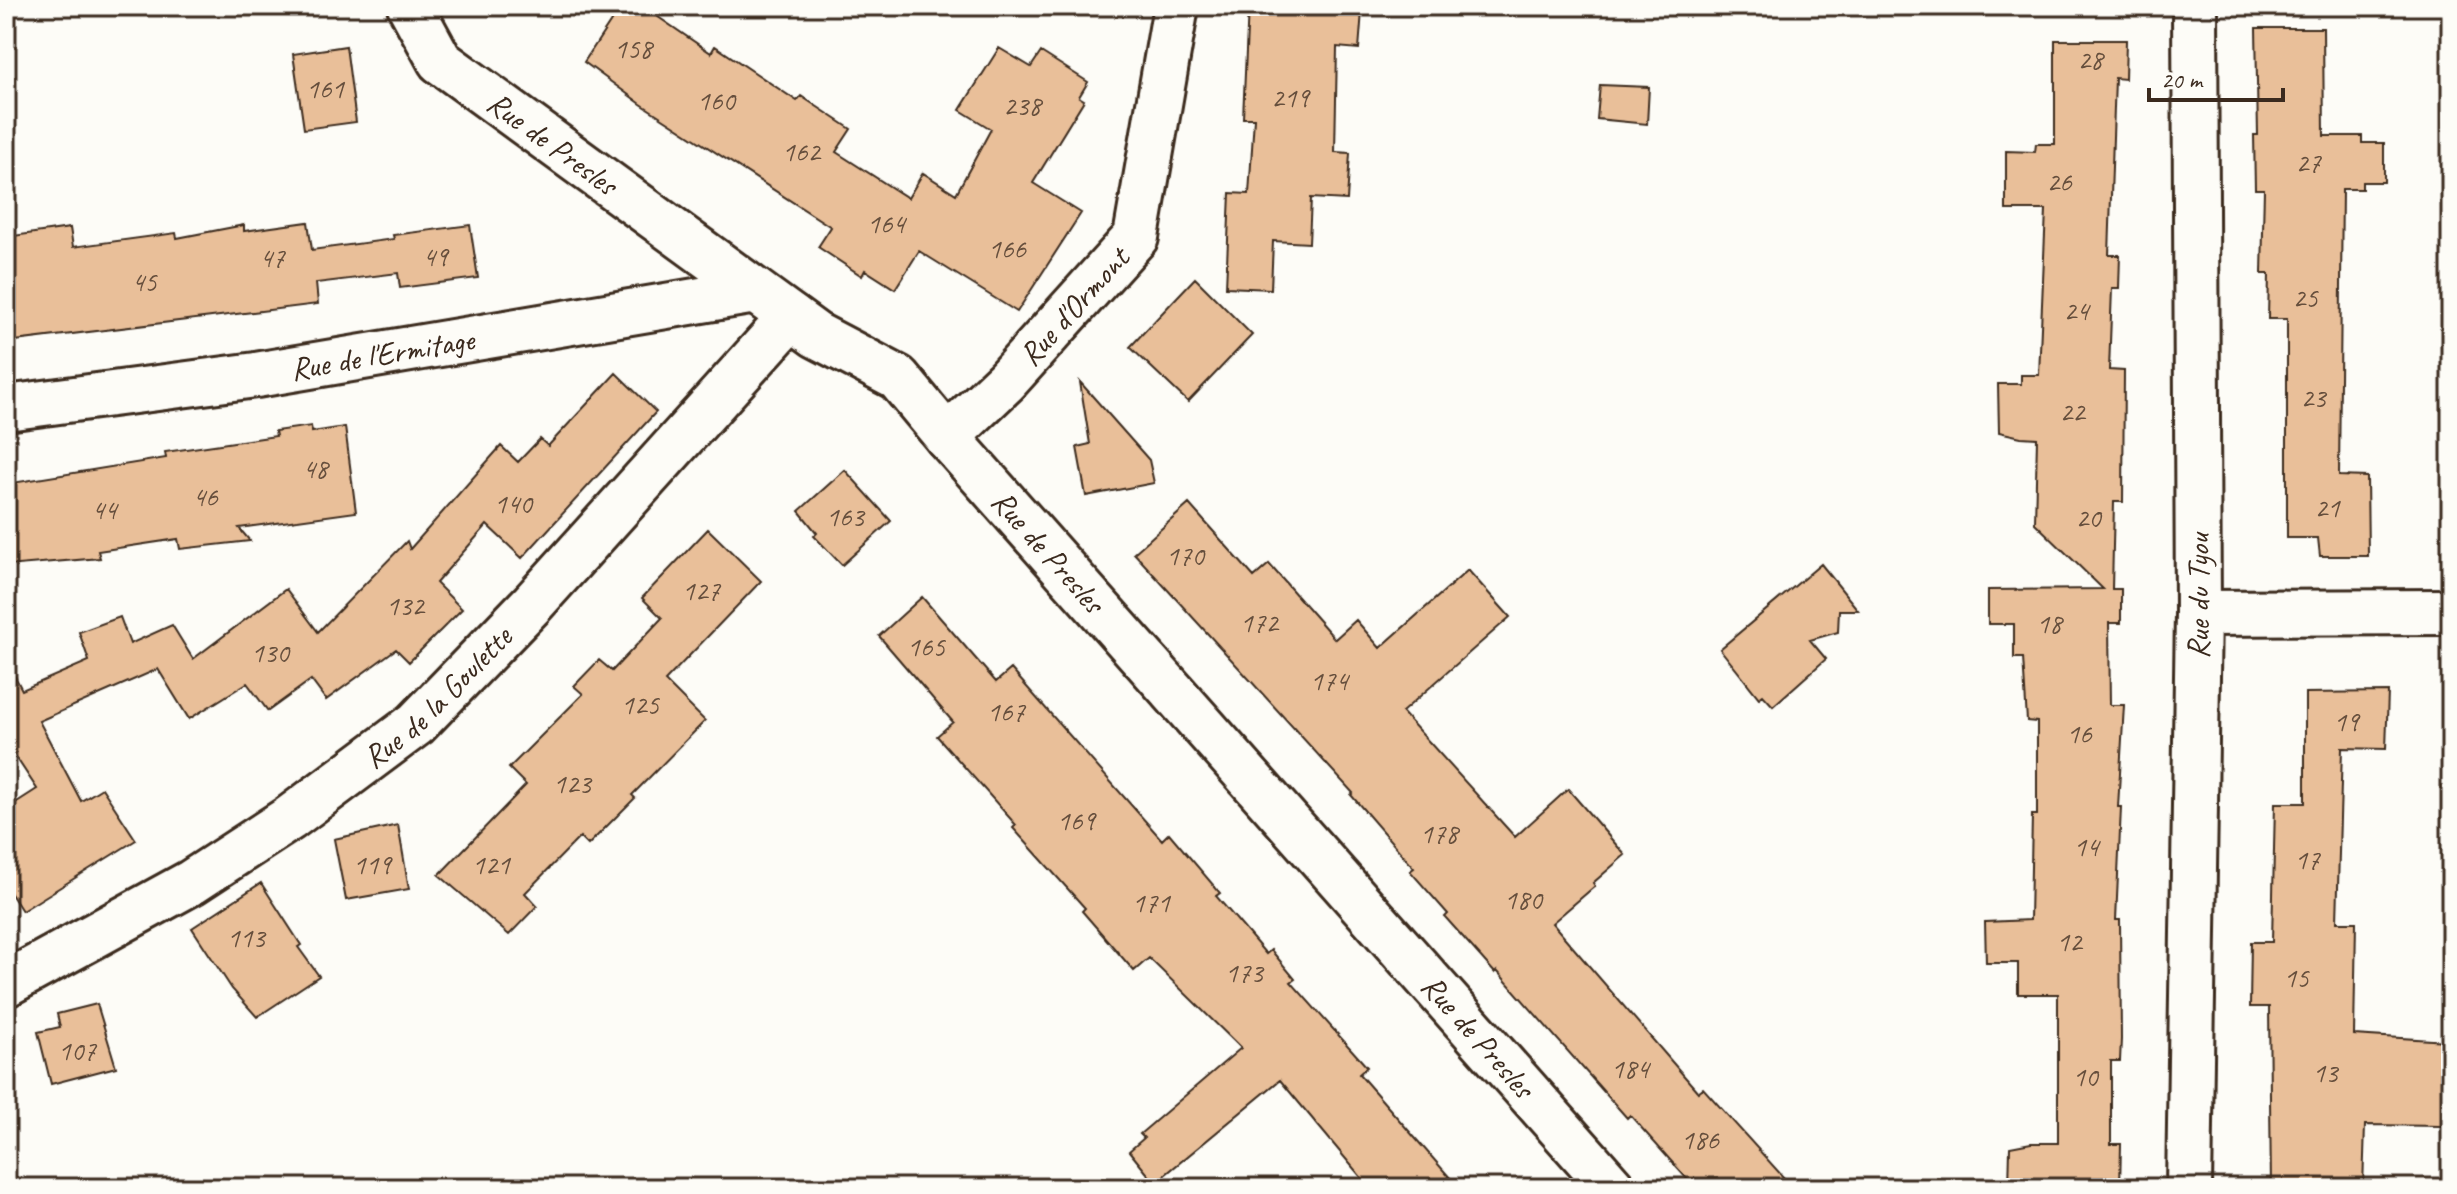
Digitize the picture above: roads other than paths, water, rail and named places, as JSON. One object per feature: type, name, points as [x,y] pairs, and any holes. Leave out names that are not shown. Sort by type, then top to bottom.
[{"type":"street","name":"Rue de Presles","points":[[410,6],[440,61],[816,335],[898,378],[1613,1188]]},
{"type":"street","name":"Rue d'Ormont","points":[[947,437],[1006,381],[1136,237],[1176,6]]},
{"type":"street","name":"Rue du Tyou","points":[[2189,1188],[2198,613],[2195,6]]},
{"type":"street","name":"Rue de l'Ermitage","points":[[6,408],[256,375],[755,291]]},
{"type":"street","name":"Rue de la Goulette","points":[[6,984],[192,882],[290,818],[416,724],[533,603],[791,317]]},
{"type":"street","points":[[2198,613],[2451,612]]}]
